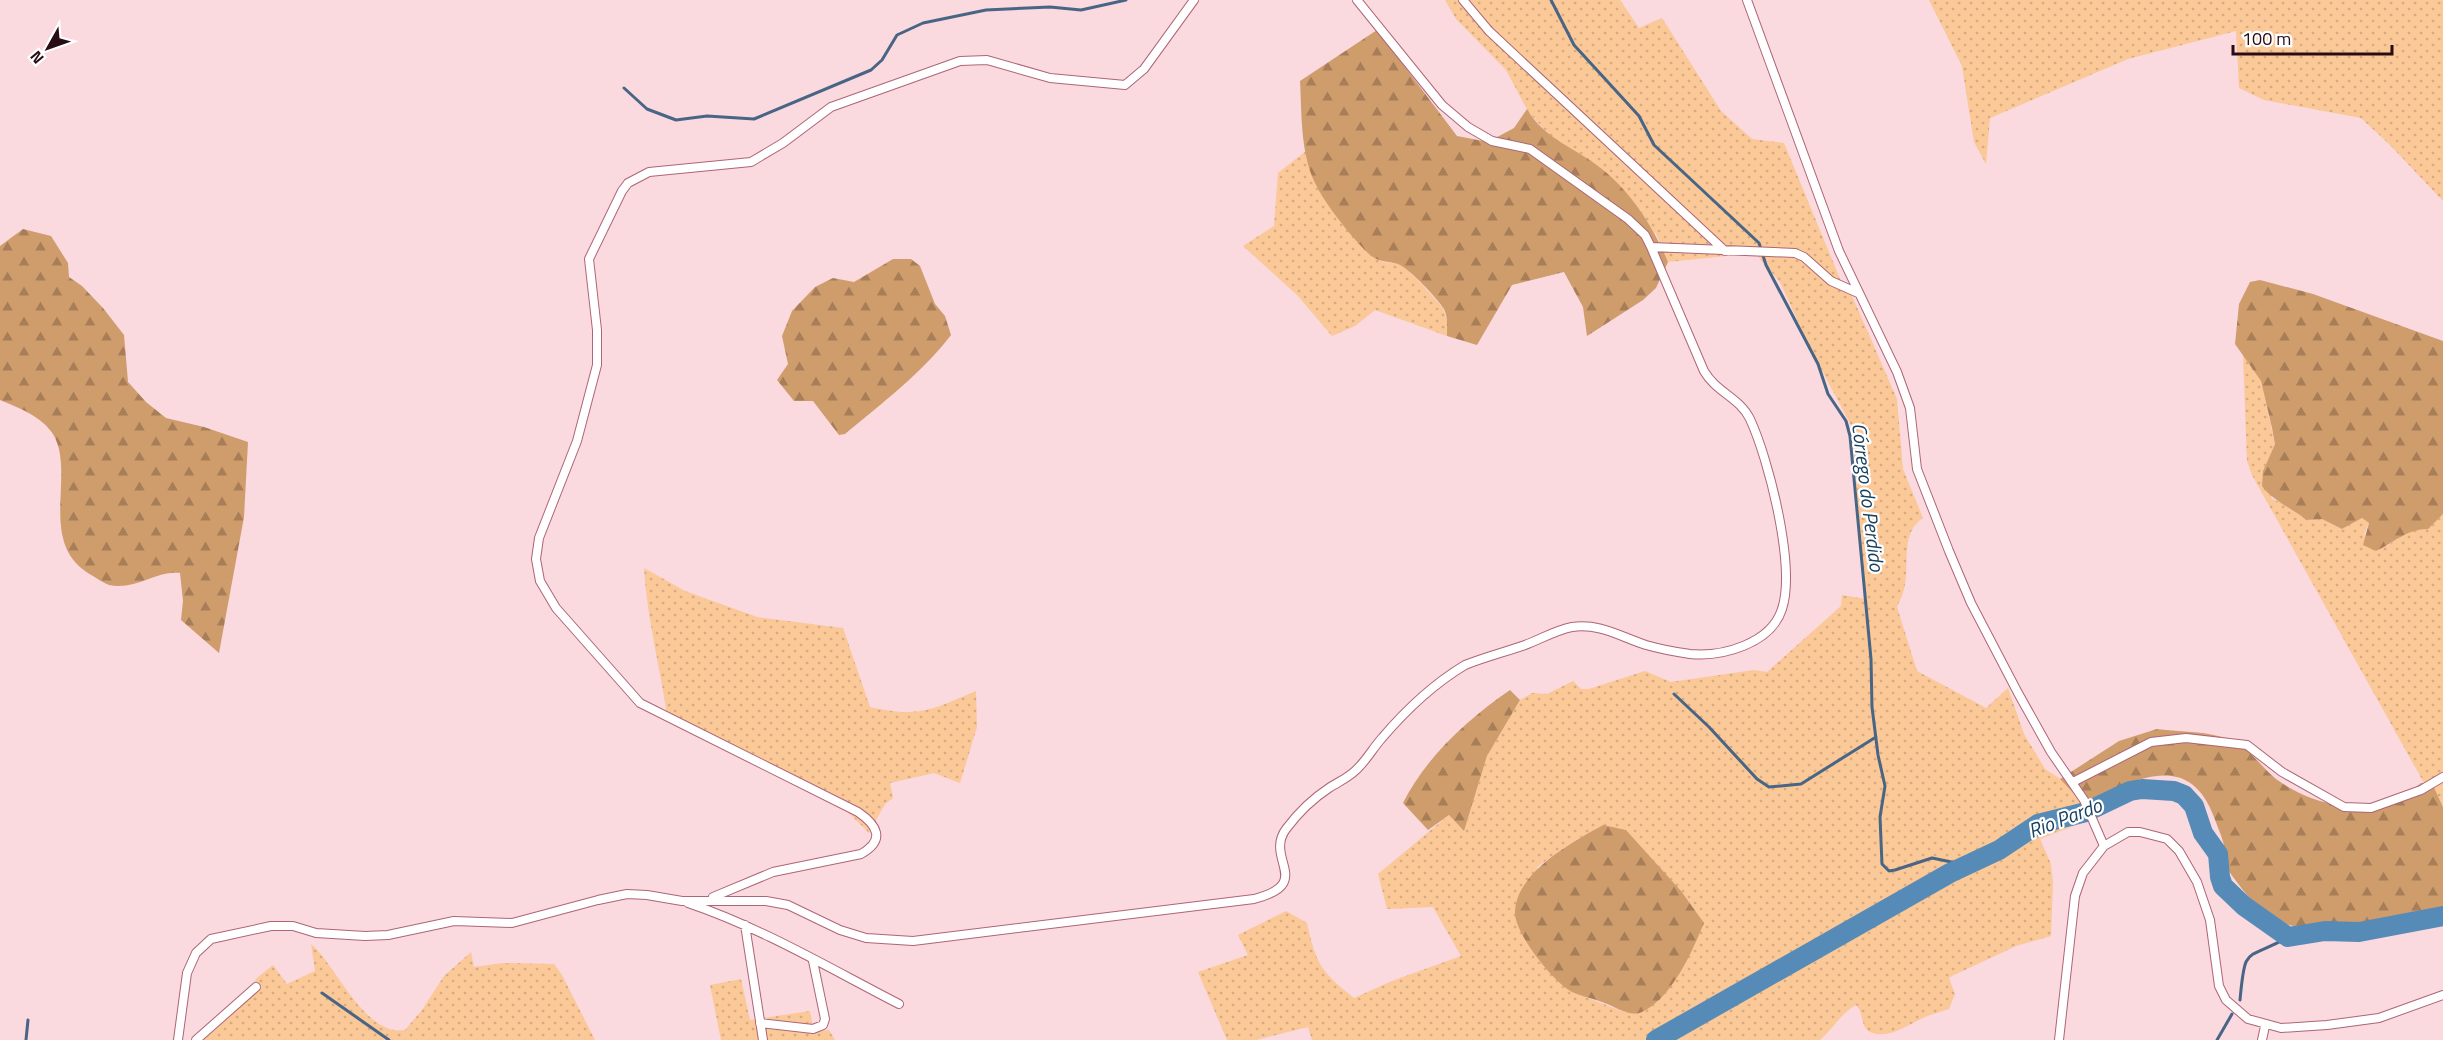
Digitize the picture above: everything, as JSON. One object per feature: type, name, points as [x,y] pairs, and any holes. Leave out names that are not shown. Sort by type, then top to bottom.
[{"type":"street","points":[[710,899],[773,872],[861,854],[872,848],[876,840],[875,829],[869,820],[858,812],[640,703],[556,608],[540,581],[536,559],[538,538],[577,441],[597,365],[597,330],[589,259],[622,191],[628,183],[649,172],[751,162],[783,143],[831,107],[960,61],[987,60],[1050,78],[1125,85],[1144,69],[1194,0]]},
{"type":"street","points":[[178,1040],[190,963],[202,946],[211,939],[271,926],[293,926],[316,933],[388,935],[454,921],[512,923],[627,894],[682,901],[710,899],[766,901],[788,905],[840,930],[889,941],[1254,899],[1271,895],[1284,885],[1287,875],[1281,845],[1282,834],[1292,820],[1306,805],[1356,770],[1395,723],[1451,673],[1465,665],[1572,627],[1598,627],[1645,644],[1693,654],[1724,652],[1743,647],[1760,636],[1782,611],[1785,593],[1782,531],[1771,482],[1751,421],[1740,404],[1709,381],[1645,235],[1628,219],[1530,149],[1492,141],[1468,127],[1442,105],[1357,0]]},
{"type":"street","points":[[1464,0],[1490,31],[1725,251]]},
{"type":"street","points":[[1746,0],[1839,251],[1897,372],[1910,408],[1917,469],[1962,582],[2029,713],[2051,752],[2084,800],[2104,846]]},
{"type":"street","points":[[1651,247],[1795,253],[1804,257],[1831,281],[1858,293]]},
{"type":"street","points":[[2073,782],[2151,742],[2186,738],[2247,745],[2282,772],[2344,807],[2371,808],[2421,790],[2443,777]]},
{"type":"street","points":[[2059,1040],[2075,896],[2083,873],[2104,846],[2128,832],[2140,832],[2167,839],[2179,851],[2197,882],[2210,920],[2219,986],[2234,1010],[2248,1019],[2265,1026],[2295,1028],[2379,1018],[2443,995]]},
{"type":"street","points":[[682,901],[780,940],[813,961],[899,1004]]},
{"type":"street","points":[[745,925],[763,1040]]},
{"type":"street","points":[[760,1023],[813,1029],[823,1024],[825,1019],[813,961]]},
{"type":"street","points":[[196,1040],[256,987]]},
{"type":"street","points":[[2262,1040],[2265,1026]]},
{"type":"shaded area","points":[[1445,0],[1620,0],[1639,28],[1662,18],[1721,111],[1752,139],[1784,143],[1843,286],[1850,291],[1897,399],[1903,469],[1923,518],[1911,531],[1907,548],[1904,587],[1897,607],[1917,671],[1986,708],[2008,688],[2024,734],[2045,769],[2062,780],[2083,803],[2089,820],[2040,839],[2051,864],[2053,883],[2051,936],[2016,946],[1949,978],[1955,994],[1949,1009],[1898,1031],[1877,1034],[1867,1030],[1856,1005],[1845,1013],[1820,1040],[1312,1040],[1308,1027],[1256,1040],[1227,1040],[1198,972],[1248,955],[1238,935],[1286,911],[1307,923],[1317,958],[1327,974],[1354,998],[1392,981],[1461,956],[1433,907],[1387,909],[1378,874],[1449,815],[1464,831],[1487,756],[1520,700],[1532,693],[1547,694],[1573,681],[1581,689],[1589,689],[1645,671],[1671,682],[1754,670],[1767,672],[1841,606],[1842,595],[1865,599],[1852,427],[1811,350],[1780,282],[1755,253],[1668,262],[1656,234],[1602,169],[1555,141],[1529,113],[1506,70],[1456,19]],"holes":[[[1603,825],[1695,945],[1657,1002],[1624,1012],[1573,992],[1537,867],[1574,841]]]},
{"type":"shaded area","points":[[1929,0],[2443,0],[2443,201],[2361,118],[2264,100],[2239,88],[2236,31],[2128,59],[1990,118],[1986,164],[1974,142],[1962,66]]},
{"type":"shaded area","points":[[1306,151],[1316,185],[1347,229],[1370,255],[1383,262],[1401,264],[1418,280],[1443,308],[1447,321],[1447,336],[1375,310],[1355,326],[1332,336],[1297,295],[1243,246],[1274,226],[1278,173]]},
{"type":"shaded area","points":[[2243,355],[2261,381],[2275,444],[2263,471],[2272,499],[2285,504],[2306,520],[2322,519],[2342,529],[2362,518],[2369,523],[2364,535],[2387,546],[2406,534],[2428,528],[2443,514],[2443,807],[2432,783],[2424,783],[2252,475],[2247,461]]},
{"type":"shaded area","points":[[644,568],[685,591],[757,617],[843,628],[870,707],[913,712],[936,707],[976,691],[977,727],[960,783],[934,773],[890,783],[893,798],[885,804],[869,833],[847,811],[694,732],[668,722],[648,607]]},
{"type":"shaded area","points":[[311,944],[364,1011],[377,1022],[391,1029],[405,1030],[422,1010],[444,976],[471,952],[474,967],[503,963],[554,964],[562,975],[595,1040],[194,1040],[237,1003],[258,977],[273,965],[287,984],[315,971]]},
{"type":"shaded area","points":[[741,979],[750,1020],[810,1011],[814,1032],[829,1030],[835,1040],[721,1040],[710,985]]},
{"type":"green space","points":[[1377,30],[1457,136],[1488,142],[1514,128],[1527,109],[1551,136],[1613,178],[1641,211],[1668,262],[1656,288],[1643,300],[1587,336],[1583,307],[1564,272],[1512,285],[1477,345],[1447,336],[1446,315],[1441,304],[1403,266],[1376,259],[1369,254],[1340,221],[1316,185],[1304,147],[1300,81]]},
{"type":"green space","points":[[23,229],[51,236],[68,263],[69,277],[82,286],[103,308],[124,335],[128,382],[146,402],[166,418],[204,427],[248,442],[244,517],[219,653],[181,620],[183,601],[180,573],[162,574],[128,585],[109,585],[76,563],[66,546],[61,528],[59,450],[53,434],[36,417],[0,400],[0,246]]},
{"type":"green space","points":[[893,259],[911,259],[920,266],[935,304],[945,316],[951,335],[901,388],[845,434],[839,435],[813,401],[794,401],[777,380],[788,364],[782,336],[792,311],[815,287],[833,278],[854,282]]},
{"type":"green space","points":[[2260,280],[2313,294],[2443,341],[2443,514],[2428,529],[2414,531],[2376,551],[2363,545],[2369,523],[2362,518],[2342,529],[2322,519],[2306,520],[2262,486],[2263,471],[2275,444],[2272,428],[2261,381],[2235,344],[2239,304],[2250,282]]},
{"type":"green space","points":[[1510,690],[1520,700],[1487,756],[1464,831],[1449,815],[1428,830],[1403,803],[1412,786],[1449,740],[1479,713]]},
{"type":"green space","points":[[2157,729],[2204,733],[2231,740],[2249,752],[2276,779],[2293,790],[2330,803],[2368,806],[2387,802],[2421,783],[2432,783],[2443,807],[2443,920],[2388,929],[2349,931],[2306,929],[2283,923],[2258,906],[2225,866],[2224,847],[2214,817],[2203,795],[2189,782],[2174,776],[2157,776],[2120,786],[2083,803],[2060,779],[2119,741]]},
{"type":"green space","points":[[1603,825],[1626,830],[1681,891],[1704,923],[1687,960],[1672,985],[1653,1005],[1638,1013],[1624,1011],[1576,994],[1564,987],[1536,957],[1516,921],[1518,897],[1536,871],[1563,849]]},
{"type":"waterway","points":[[624,88],[647,109],[676,120],[707,116],[754,119],[871,70],[882,60],[897,35],[923,23],[986,10],[1050,7],[1081,10],[1126,0]]},
{"type":"waterway","name":"Córrego do Perdido","points":[[1551,0],[1574,45],[1639,116],[1654,145],[1759,243],[1766,265],[1818,364],[1828,394],[1846,421],[1850,436],[1871,659],[1872,707],[1878,755],[1885,786],[1880,817],[1882,864],[1889,871],[1932,858],[1966,865]]},
{"type":"waterway","points":[[1674,694],[1709,727],[1757,779],[1769,787],[1801,784],[1876,737]]},
{"type":"waterway","name":"Rio Pardo","points":[[1656,1040],[1950,873],[1999,850],[2038,824],[2086,812],[2130,791],[2142,789],[2174,791],[2184,795],[2194,806],[2203,833],[2218,854],[2223,886],[2244,906],[2288,937],[2325,931],[2359,932],[2443,916]]},
{"type":"waterway","points":[[2240,1000],[2244,970],[2250,956],[2289,937]]},
{"type":"waterway","points":[[322,993],[389,1040]]},
{"type":"waterway","points":[[2217,1040],[2232,1014]]},
{"type":"waterway","points":[[26,1040],[28,1020]]}]
